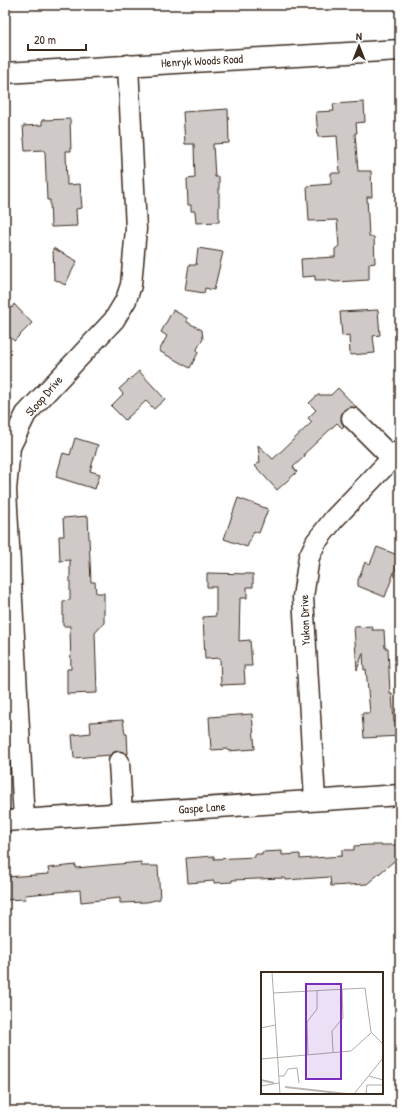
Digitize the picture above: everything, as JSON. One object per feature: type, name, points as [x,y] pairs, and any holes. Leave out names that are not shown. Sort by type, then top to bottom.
[{"type":"street","name":"Henryk Woods Road","points":[[5,72],[400,50]]},
{"type":"street","name":"Sloop Drive","points":[[15,821],[6,490],[10,447],[26,414],[114,320],[126,300],[131,285],[136,229],[128,66]]},
{"type":"street","points":[[352,418],[396,454]]},
{"type":"street","name":"Yukon Drive","points":[[315,800],[303,597],[309,557],[316,542],[334,518],[396,454]]},
{"type":"street","points":[[119,762],[122,813]]},
{"type":"street","name":"Gaspe Lane","points":[[15,821],[400,795]]},
{"type":"building","points":[[364,102],[365,122],[356,123],[357,133],[355,133],[358,171],[371,171],[372,197],[367,197],[369,237],[374,237],[375,263],[369,264],[369,280],[335,282],[315,280],[315,276],[302,277],[301,259],[335,257],[335,249],[339,246],[337,220],[309,221],[307,186],[331,184],[331,173],[340,173],[337,136],[318,137],[316,112],[334,111],[333,104]]},
{"type":"building","points":[[228,109],[229,143],[213,144],[215,177],[219,177],[219,222],[196,223],[195,211],[191,211],[191,205],[188,205],[187,179],[195,178],[194,144],[185,144],[183,112]]},
{"type":"building","points":[[70,119],[71,151],[66,151],[67,185],[80,184],[82,208],[76,209],[77,226],[51,227],[50,200],[47,200],[45,152],[43,150],[25,151],[23,126],[42,125],[42,120]]},
{"type":"building","points":[[53,248],[77,261],[65,285],[54,279]]},
{"type":"building","points":[[198,248],[223,252],[214,290],[205,288],[204,293],[185,290],[189,265],[196,265]]},
{"type":"building","points":[[5,301],[12,308],[14,304],[32,323],[14,341],[5,332]]},
{"type":"building","points":[[173,310],[187,318],[187,322],[202,330],[203,339],[197,349],[198,353],[190,368],[159,351],[167,336],[161,332]]},
{"type":"building","points":[[378,310],[380,335],[373,336],[375,353],[350,355],[349,335],[342,336],[340,312]]},
{"type":"building","points":[[139,371],[165,399],[154,409],[146,401],[125,420],[111,406],[123,394],[119,389]]},
{"type":"building","points":[[338,388],[358,409],[349,407],[344,410],[341,421],[344,426],[342,428],[337,423],[304,454],[305,456],[293,467],[297,472],[277,490],[255,466],[260,462],[258,445],[273,459],[312,422],[308,418],[316,410],[309,403],[318,395],[331,395]]},
{"type":"building","points":[[75,438],[98,445],[90,471],[100,474],[95,489],[56,477],[63,453],[70,455]]},
{"type":"building","points":[[238,498],[268,509],[259,533],[254,531],[247,547],[224,539]]},
{"type":"building","points":[[88,516],[91,582],[95,582],[96,593],[104,593],[104,623],[95,633],[97,693],[67,694],[67,669],[71,669],[70,626],[63,626],[63,601],[70,600],[70,560],[60,561],[59,536],[64,536],[63,518]]},
{"type":"building","points":[[377,547],[400,556],[385,597],[358,586],[358,580],[365,562],[370,564]]},
{"type":"building","points":[[207,573],[253,574],[253,587],[247,587],[247,598],[240,598],[239,641],[250,640],[252,666],[244,666],[245,684],[221,685],[220,658],[205,659],[203,617],[216,616],[216,587],[207,587]]},
{"type":"building","points":[[373,626],[372,630],[384,630],[385,648],[388,648],[390,694],[392,694],[394,722],[400,721],[400,736],[364,738],[362,713],[370,713],[363,653],[357,670],[354,627]]},
{"type":"building","points":[[252,714],[255,749],[228,751],[228,749],[211,750],[209,717]]},
{"type":"building","points":[[123,720],[125,734],[127,734],[128,754],[118,751],[110,755],[74,758],[72,735],[91,733],[90,722]]},
{"type":"building","points":[[400,845],[400,856],[367,884],[331,886],[330,877],[188,883],[186,858],[214,856],[214,859],[255,857],[255,854],[262,854],[262,852],[282,851],[282,855],[300,854],[300,859],[342,856],[342,850],[354,850],[354,846]]},
{"type":"building","points":[[141,862],[141,866],[158,866],[160,899],[147,902],[120,903],[120,898],[81,902],[80,890],[25,895],[26,899],[5,900],[5,877],[49,874],[48,868],[76,865],[76,868]]}]
